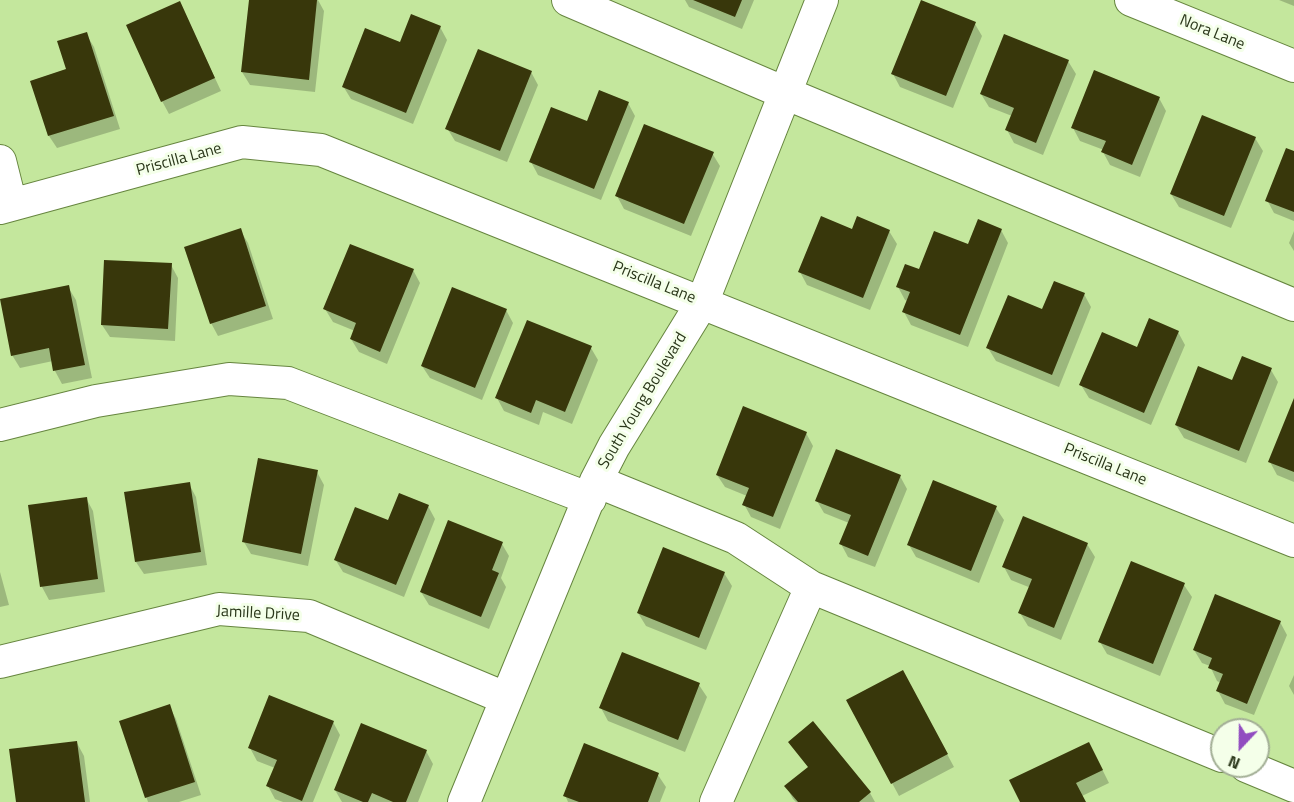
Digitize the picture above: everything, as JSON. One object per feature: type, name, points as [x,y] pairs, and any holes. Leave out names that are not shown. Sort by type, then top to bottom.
[{"type":"street","points":[[568,0],[1294,305]]},
{"type":"street","name":"South Young Boulevard","points":[[464,802],[593,490],[614,446],[702,303],[822,0]]},
{"type":"street","name":"Nora Lane","points":[[1131,0],[1294,66]]},
{"type":"street","name":"Priscilla Lane","points":[[6,207],[242,142],[321,150],[1294,541]]},
{"type":"street","points":[[0,161],[6,207]]},
{"type":"street","points":[[0,425],[96,401],[229,378],[288,383],[736,538],[812,586],[1210,751]]},
{"type":"street","points":[[716,802],[812,586]]},
{"type":"street","name":"Jamille Drive","points":[[0,662],[219,609],[309,616],[506,698]]},
{"type":"street","points":[[1270,776],[1294,786]]},
{"type":"building","points":[[249,0],[317,0],[309,80],[241,72]]},
{"type":"building","points":[[693,0],[742,0],[735,17]]},
{"type":"building","points":[[921,0],[976,22],[946,96],[891,74]]},
{"type":"building","points":[[180,1],[215,78],[161,102],[126,25]]},
{"type":"building","points":[[411,14],[441,26],[406,113],[342,87],[365,28],[400,42]]},
{"type":"building","points":[[87,32],[114,116],[48,136],[30,81],[66,69],[57,41]]},
{"type":"building","points":[[1004,34],[1069,60],[1036,143],[1005,130],[1014,108],[980,94]]},
{"type":"building","points":[[478,49],[532,71],[500,151],[445,129]]},
{"type":"building","points":[[1094,70],[1160,97],[1132,165],[1101,152],[1106,141],[1071,128]]},
{"type":"building","points":[[599,90],[629,102],[594,189],[529,162],[551,107],[587,121]]},
{"type":"building","points":[[1202,115],[1256,137],[1224,216],[1170,194]]},
{"type":"building","points":[[644,124],[714,152],[684,224],[615,196]]},
{"type":"building","points":[[1286,148],[1294,151],[1294,212],[1265,201]]},
{"type":"building","points":[[821,216],[852,229],[857,216],[890,230],[863,298],[798,272]]},
{"type":"building","points":[[978,219],[1002,229],[960,335],[902,312],[910,292],[896,287],[905,264],[919,269],[934,231],[968,244]]},
{"type":"building","points":[[241,228],[266,306],[210,324],[184,247]]},
{"type":"building","points":[[350,244],[414,269],[380,352],[350,339],[356,323],[323,309]]},
{"type":"building","points":[[104,260],[172,263],[168,329],[101,325]]},
{"type":"building","points":[[1054,281],[1085,293],[1052,375],[986,348],[1008,295],[1042,309]]},
{"type":"building","points":[[69,285],[85,365],[53,371],[49,348],[11,356],[0,299]]},
{"type":"building","points":[[452,287],[507,309],[475,388],[421,366]]},
{"type":"building","points":[[1149,318],[1179,331],[1144,413],[1079,385],[1102,332],[1137,347]]},
{"type":"building","points":[[527,320],[592,346],[565,412],[536,400],[531,413],[495,398]]},
{"type":"building","points":[[1242,356],[1272,368],[1239,451],[1175,425],[1198,366],[1232,380]]},
{"type":"building","points":[[1294,398],[1294,472],[1268,462]]},
{"type":"building","points":[[743,406],[807,432],[773,517],[742,505],[749,488],[716,475]]},
{"type":"building","points":[[836,449],[901,475],[868,556],[839,544],[851,515],[815,501]]},
{"type":"building","points":[[258,458],[318,470],[301,554],[242,542]]},
{"type":"building","points":[[933,480],[997,506],[971,571],[907,545]]},
{"type":"building","points":[[190,482],[201,552],[135,562],[124,492]]},
{"type":"building","points":[[399,493],[429,505],[396,585],[334,560],[355,507],[388,520]]},
{"type":"building","points":[[87,497],[98,579],[40,587],[28,505]]},
{"type":"building","points":[[1023,516],[1088,543],[1054,628],[1018,613],[1032,579],[1002,567]]},
{"type":"building","points":[[448,520],[503,542],[492,570],[499,573],[481,617],[420,592]]},
{"type":"building","points":[[663,547],[725,572],[699,638],[637,613]]},
{"type":"building","points":[[1131,561],[1185,583],[1153,664],[1098,642]]},
{"type":"building","points":[[1215,594],[1281,621],[1247,704],[1216,691],[1223,674],[1208,668],[1212,658],[1193,650]]},
{"type":"building","points":[[622,652],[700,683],[678,740],[599,708]]},
{"type":"building","points":[[903,670],[948,754],[891,784],[846,700]]},
{"type":"building","points":[[269,695],[334,721],[302,801],[266,786],[277,760],[248,748]]},
{"type":"building","points":[[170,704],[195,782],[145,798],[119,721]]},
{"type":"building","points":[[813,721],[871,792],[859,802],[798,802],[784,786],[808,767],[788,742]]},
{"type":"building","points":[[361,723],[427,750],[406,802],[393,802],[372,793],[368,802],[363,802],[334,790]]},
{"type":"building","points":[[77,741],[85,802],[16,802],[9,749]]},
{"type":"building","points":[[1089,742],[1103,770],[1076,783],[1086,802],[1020,802],[1009,780]]},
{"type":"building","points":[[584,743],[659,773],[648,802],[579,802],[563,796]]}]
